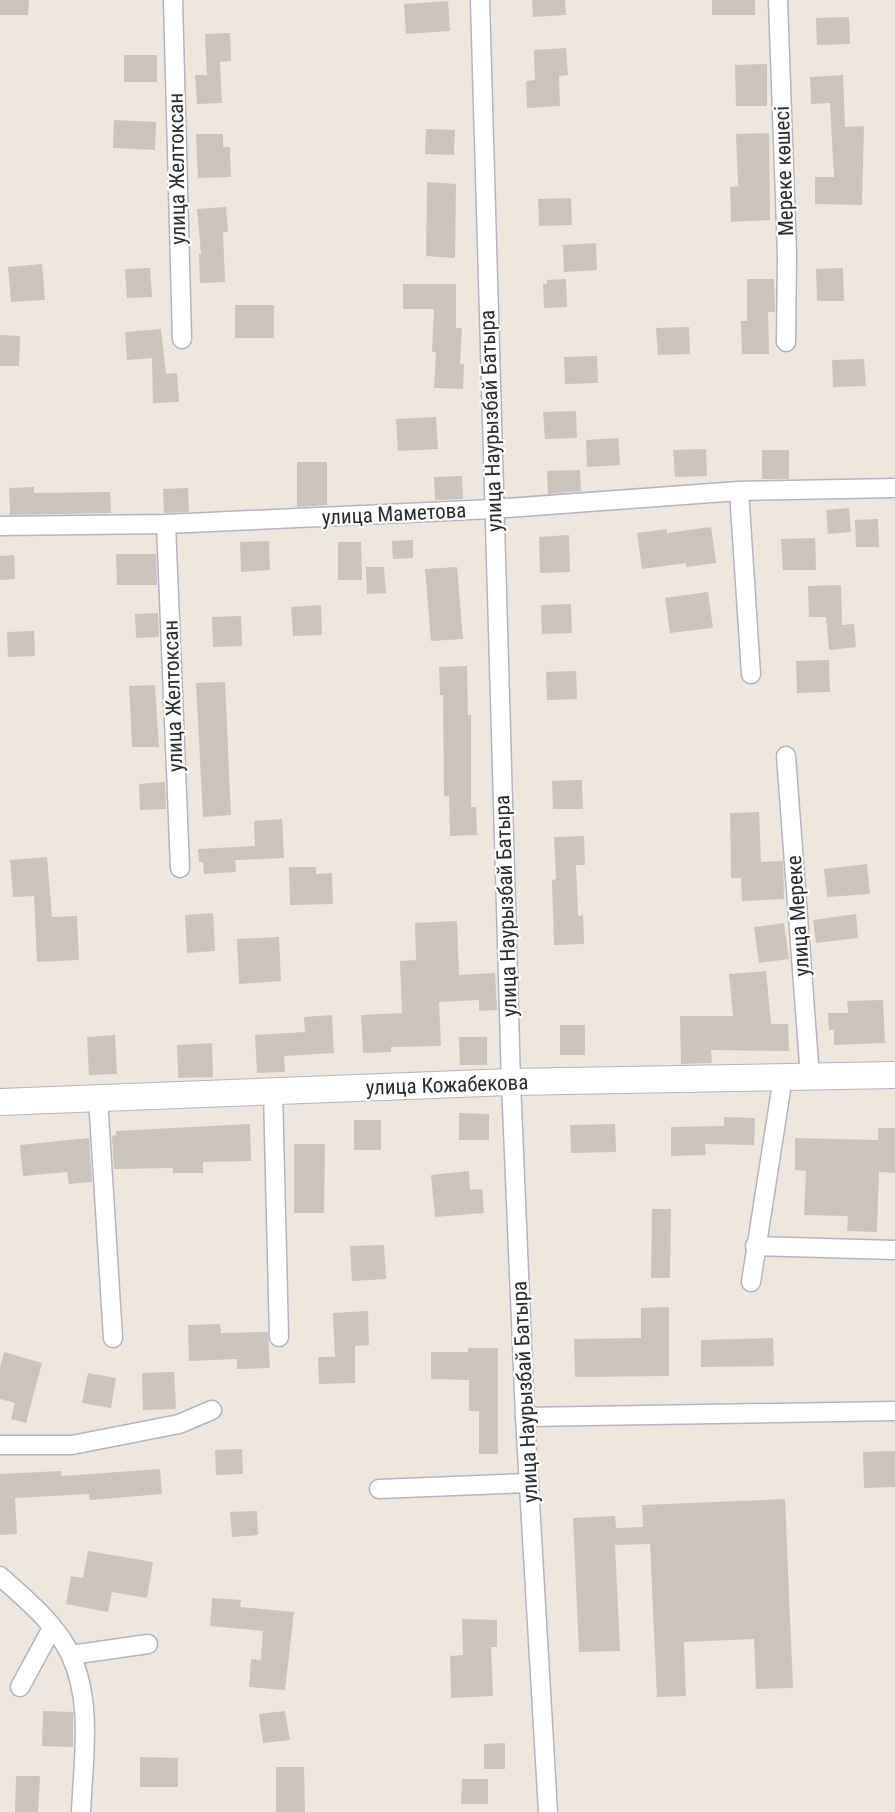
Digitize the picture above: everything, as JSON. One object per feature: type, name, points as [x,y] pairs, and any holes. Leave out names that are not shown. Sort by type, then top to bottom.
[{"type":"main road","name":"улица Кожабекова","points":[[0,1102],[511,1082],[895,1075]]},
{"type":"street","name":"улица Желтоксан","points":[[173,0],[182,339]]},
{"type":"street","name":"улица Наурызбай Батыра","points":[[480,0],[511,1082],[525,1417],[548,1812]]},
{"type":"street","name":"Мереке көшесі","points":[[778,0],[788,255],[786,342]]},
{"type":"street","name":"улица Маметова","points":[[0,526],[166,524],[493,509],[739,491],[895,488]]},
{"type":"street","points":[[739,491],[751,674]]},
{"type":"street","name":"улица Желтоксан","points":[[166,524],[180,868]]},
{"type":"street","name":"улица Мереке","points":[[786,756],[810,1077]]},
{"type":"street","points":[[751,1282],[783,1077]]},
{"type":"street","points":[[273,1091],[279,1337]]},
{"type":"street","points":[[98,1098],[113,1338]]},
{"type":"street","points":[[755,1246],[895,1250]]},
{"type":"street","points":[[0,1445],[72,1445],[179,1424],[212,1410]]},
{"type":"street","points":[[525,1417],[895,1411]]},
{"type":"street","points":[[379,1489],[529,1483]]},
{"type":"street","points":[[0,1576],[52,1628],[71,1655],[80,1683],[85,1717],[81,1812]]},
{"type":"street","points":[[20,1687],[52,1628]]},
{"type":"street","points":[[71,1655],[148,1644]]},
{"type":"building","points":[[0,0],[29,0],[28,15],[0,15]]},
{"type":"building","points":[[532,0],[565,0],[566,15],[533,17]]},
{"type":"building","points":[[712,0],[755,0],[755,15],[712,15]]},
{"type":"building","points":[[448,1],[450,31],[406,34],[404,4]]},
{"type":"building","points":[[849,17],[850,44],[817,45],[816,18]]},
{"type":"building","points":[[230,33],[231,61],[220,62],[222,103],[197,104],[195,75],[207,75],[205,34]]},
{"type":"building","points":[[566,48],[568,75],[559,76],[560,106],[527,108],[526,81],[535,80],[534,50]]},
{"type":"building","points":[[124,55],[157,55],[157,82],[124,82]]},
{"type":"building","points":[[767,64],[767,106],[736,106],[735,65]]},
{"type":"building","points":[[843,75],[845,127],[864,126],[862,205],[815,204],[815,177],[834,177],[830,103],[811,104],[810,77]]},
{"type":"building","points":[[114,120],[156,122],[155,150],[113,148]]},
{"type":"building","points":[[426,129],[455,130],[454,155],[425,154]]},
{"type":"building","points":[[769,133],[770,220],[731,222],[730,187],[738,186],[736,134]]},
{"type":"building","points":[[196,134],[223,134],[223,147],[230,147],[231,177],[198,178]]},
{"type":"building","points":[[427,182],[456,184],[455,258],[426,256]]},
{"type":"building","points":[[571,198],[572,225],[539,226],[538,199]]},
{"type":"building","points":[[226,207],[228,232],[223,232],[225,282],[200,283],[199,254],[201,254],[197,209]]},
{"type":"building","points":[[596,243],[597,270],[564,272],[563,245]]},
{"type":"building","points":[[42,264],[45,300],[11,302],[8,267]]},
{"type":"building","points":[[150,268],[152,297],[127,298],[125,269]]},
{"type":"building","points":[[843,268],[844,301],[817,301],[816,269]]},
{"type":"building","points":[[566,279],[567,307],[544,308],[543,284],[547,284],[547,280]]},
{"type":"building","points":[[747,279],[774,279],[775,312],[768,312],[769,354],[742,354],[741,321],[747,321]]},
{"type":"building","points":[[403,284],[456,284],[456,328],[462,328],[460,364],[464,364],[463,389],[434,388],[436,352],[432,352],[434,309],[403,309]]},
{"type":"building","points":[[235,305],[274,305],[274,338],[235,338]]},
{"type":"building","points":[[689,327],[690,354],[658,355],[656,328]]},
{"type":"building","points":[[161,329],[166,374],[177,373],[179,402],[153,403],[152,358],[127,360],[125,332]]},
{"type":"building","points":[[0,335],[20,336],[19,366],[0,366]]},
{"type":"building","points":[[597,356],[598,383],[565,384],[564,357]]},
{"type":"building","points":[[864,359],[866,386],[833,387],[832,360]]},
{"type":"building","points":[[576,411],[577,438],[545,439],[543,412]]},
{"type":"building","points":[[436,417],[438,449],[398,451],[396,419]]},
{"type":"building","points":[[618,438],[620,465],[587,467],[586,440]]},
{"type":"building","points":[[706,449],[707,476],[675,477],[673,450]]},
{"type":"building","points":[[762,450],[789,450],[789,479],[762,479]]},
{"type":"building","points":[[297,462],[327,462],[327,505],[297,507]]},
{"type":"building","points":[[580,470],[581,491],[548,494],[547,471]]},
{"type":"building","points":[[462,476],[463,499],[435,500],[434,477]]},
{"type":"building","points":[[34,487],[34,493],[110,492],[111,513],[10,515],[9,488]]},
{"type":"building","points":[[188,488],[189,512],[164,513],[163,489]]},
{"type":"building","points":[[849,508],[851,532],[828,534],[826,510]]},
{"type":"building","points":[[878,519],[879,547],[856,547],[855,520]]},
{"type":"building","points":[[711,527],[716,563],[686,567],[686,563],[642,569],[637,533],[667,529],[667,533]]},
{"type":"building","points":[[569,535],[570,572],[540,573],[539,537]]},
{"type":"building","points":[[815,538],[816,570],[783,570],[781,539]]},
{"type":"building","points":[[413,540],[413,558],[393,559],[392,541]]},
{"type":"building","points":[[269,541],[270,570],[241,572],[240,542]]},
{"type":"building","points":[[338,542],[361,542],[362,580],[338,580]]},
{"type":"building","points":[[116,554],[156,554],[157,585],[117,585]]},
{"type":"building","points":[[14,555],[15,579],[0,580],[0,556]]},
{"type":"building","points":[[366,567],[384,567],[386,593],[367,594]]},
{"type":"building","points":[[457,567],[463,639],[431,641],[425,569]]},
{"type":"building","points":[[841,585],[842,625],[854,624],[856,647],[829,650],[826,617],[809,617],[808,586]]},
{"type":"building","points":[[708,592],[713,628],[670,633],[665,598]]},
{"type":"building","points":[[571,604],[572,633],[542,634],[541,605]]},
{"type":"building","points":[[321,605],[322,635],[293,636],[291,607]]},
{"type":"building","points":[[158,613],[159,637],[136,638],[135,614]]},
{"type":"building","points":[[241,616],[242,646],[213,647],[212,617]]},
{"type":"building","points":[[34,631],[35,656],[8,657],[7,632]]},
{"type":"building","points":[[829,660],[830,692],[797,693],[796,661]]},
{"type":"building","points":[[467,666],[468,715],[471,715],[471,807],[476,807],[477,835],[450,836],[449,796],[444,796],[443,695],[440,695],[439,667]]},
{"type":"building","points":[[576,671],[577,699],[547,700],[546,672]]},
{"type":"building","points":[[225,682],[231,815],[203,817],[196,683]]},
{"type":"building","points":[[155,685],[159,747],[132,747],[129,686]]},
{"type":"building","points":[[582,780],[583,809],[553,809],[552,781]]},
{"type":"building","points":[[165,782],[166,809],[140,810],[139,784]]},
{"type":"building","points":[[759,812],[761,862],[783,861],[784,899],[742,901],[741,878],[731,878],[730,813]]},
{"type":"building","points":[[282,819],[284,858],[235,860],[236,872],[204,874],[203,862],[199,862],[198,849],[255,846],[254,821]]},
{"type":"building","points":[[584,836],[585,865],[576,865],[578,916],[583,915],[584,944],[554,945],[552,880],[556,879],[554,837]]},
{"type":"building","points":[[47,857],[52,917],[77,916],[79,960],[37,962],[34,896],[13,897],[10,860]]},
{"type":"building","points":[[867,864],[870,894],[827,897],[824,869]]},
{"type":"building","points":[[289,867],[316,867],[316,874],[332,873],[333,904],[290,905]]},
{"type":"building","points":[[213,913],[215,951],[187,953],[185,915]]},
{"type":"building","points":[[856,914],[858,938],[816,943],[813,920]]},
{"type":"building","points":[[457,921],[459,975],[495,973],[497,1010],[479,1011],[479,1000],[439,1002],[441,1046],[391,1047],[391,1052],[363,1053],[361,1015],[402,1013],[400,961],[416,960],[415,923]]},
{"type":"building","points":[[784,923],[789,959],[759,963],[754,927]]},
{"type":"building","points":[[279,937],[281,981],[239,984],[237,939]]},
{"type":"building","points":[[766,971],[771,1024],[788,1024],[789,1051],[711,1050],[712,1063],[681,1064],[680,1016],[733,1016],[729,974]]},
{"type":"building","points":[[883,1000],[885,1043],[834,1045],[834,1030],[829,1030],[828,1013],[848,1013],[847,1001]]},
{"type":"building","points":[[332,1015],[334,1053],[284,1056],[285,1072],[257,1073],[255,1035],[305,1032],[304,1017]]},
{"type":"building","points":[[560,1025],[585,1025],[585,1055],[560,1055]]},
{"type":"building","points":[[115,1035],[117,1074],[89,1075],[87,1037]]},
{"type":"building","points":[[459,1037],[487,1037],[487,1065],[460,1065]]},
{"type":"building","points":[[212,1043],[213,1077],[178,1078],[177,1045]]},
{"type":"building","points":[[459,1113],[489,1114],[489,1140],[459,1140]]},
{"type":"building","points":[[724,1117],[755,1118],[754,1145],[705,1144],[706,1155],[671,1156],[671,1127],[724,1126]]},
{"type":"building","points":[[354,1120],[381,1120],[381,1150],[354,1150]]},
{"type":"building","points":[[250,1124],[251,1161],[203,1162],[203,1173],[173,1173],[173,1168],[114,1169],[112,1136],[116,1135],[116,1131]]},
{"type":"building","points":[[615,1124],[616,1152],[571,1153],[570,1125]]},
{"type":"building","points":[[878,1128],[895,1128],[895,1173],[879,1172],[877,1232],[847,1231],[848,1216],[804,1215],[806,1171],[795,1170],[795,1138],[878,1140]]},
{"type":"building","points":[[89,1138],[92,1182],[69,1184],[67,1172],[23,1176],[20,1145]]},
{"type":"building","points":[[294,1144],[325,1144],[324,1213],[294,1213]]},
{"type":"building","points":[[469,1171],[470,1190],[482,1189],[484,1213],[435,1217],[431,1175]]},
{"type":"building","points":[[652,1209],[671,1209],[670,1278],[651,1278]]},
{"type":"building","points":[[384,1245],[386,1279],[352,1281],[350,1246]]},
{"type":"building","points":[[669,1307],[669,1376],[575,1377],[574,1339],[641,1338],[641,1308]]},
{"type":"building","points":[[368,1311],[369,1345],[355,1346],[355,1383],[319,1384],[318,1357],[335,1357],[333,1313]]},
{"type":"building","points":[[220,1324],[221,1333],[268,1332],[270,1368],[237,1369],[237,1359],[189,1361],[188,1325]]},
{"type":"building","points":[[773,1338],[774,1366],[701,1367],[701,1340]]},
{"type":"building","points":[[468,1348],[498,1348],[498,1454],[479,1454],[479,1411],[469,1411],[469,1380],[431,1379],[431,1352],[468,1352]]},
{"type":"building","points":[[4,1352],[42,1363],[26,1423],[11,1419],[15,1403],[0,1399],[0,1368]]},
{"type":"building","points":[[174,1372],[176,1409],[143,1410],[142,1373]]},
{"type":"building","points":[[88,1373],[116,1378],[111,1408],[82,1403]]},
{"type":"building","points":[[242,1449],[243,1474],[216,1475],[215,1450]]},
{"type":"building","points":[[895,1451],[895,1487],[864,1488],[863,1452]]},
{"type":"building","points":[[160,1469],[162,1494],[90,1500],[89,1494],[15,1498],[17,1534],[0,1535],[0,1474],[61,1471],[62,1476]]},
{"type":"building","points":[[785,1499],[793,1688],[756,1689],[754,1639],[684,1642],[686,1696],[657,1697],[650,1544],[615,1545],[620,1651],[579,1652],[573,1518],[615,1516],[616,1528],[643,1527],[642,1505]]},
{"type":"building","points":[[257,1511],[258,1535],[232,1537],[230,1512]]},
{"type":"building","points":[[88,1551],[153,1562],[147,1598],[112,1592],[108,1612],[66,1604],[71,1576],[83,1578]]},
{"type":"building","points":[[212,1598],[241,1600],[240,1607],[294,1612],[285,1690],[249,1687],[251,1659],[261,1660],[263,1631],[210,1626]]},
{"type":"building","points":[[462,1619],[497,1620],[497,1647],[491,1647],[493,1696],[451,1698],[450,1656],[463,1655]]},
{"type":"building","points":[[43,1711],[73,1712],[73,1747],[42,1746]]},
{"type":"building","points":[[285,1711],[290,1740],[263,1743],[259,1714]]},
{"type":"building","points":[[505,1743],[505,1769],[484,1769],[484,1744]]},
{"type":"building","points":[[140,1757],[178,1758],[178,1787],[140,1787]]},
{"type":"building","points":[[276,1767],[304,1767],[305,1812],[276,1812]]},
{"type":"building","points":[[16,1776],[40,1776],[38,1812],[15,1812]]},
{"type":"building","points":[[462,1779],[488,1779],[488,1804],[461,1804]]}]
